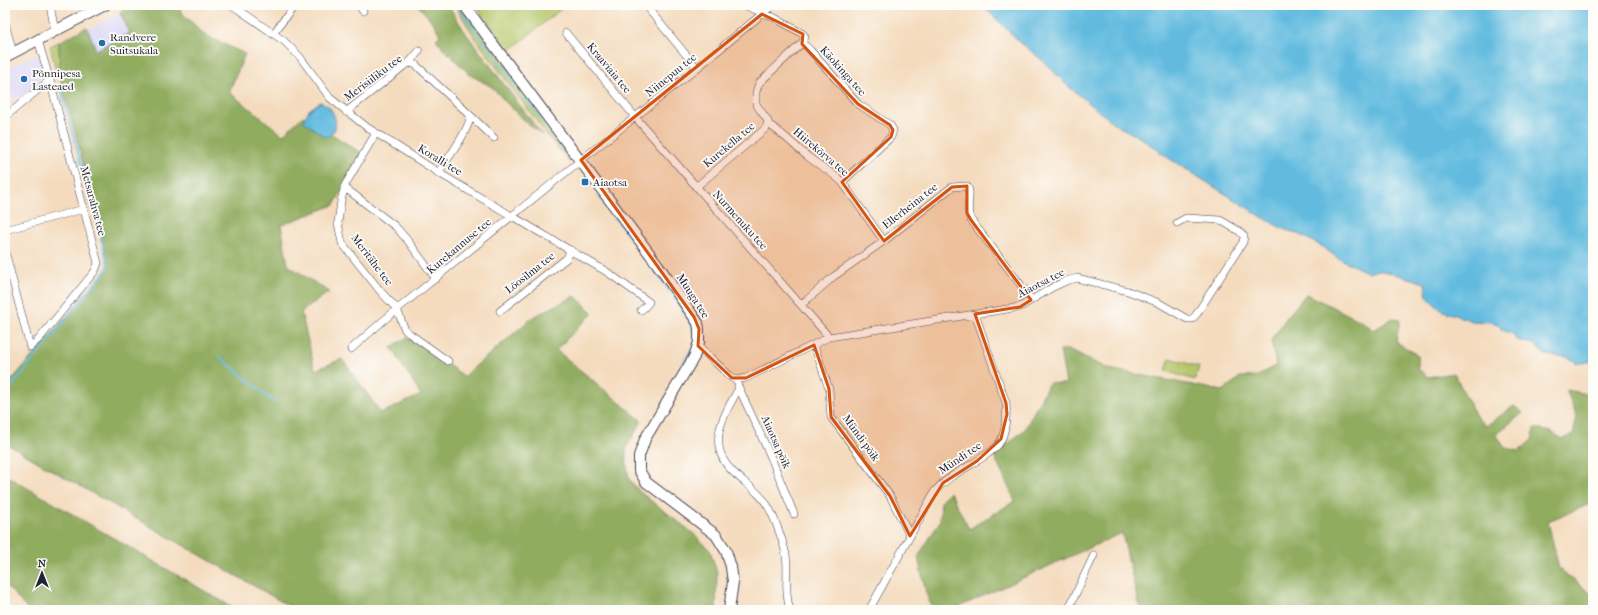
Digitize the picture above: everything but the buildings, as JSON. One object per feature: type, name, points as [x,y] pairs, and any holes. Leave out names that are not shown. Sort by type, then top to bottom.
[{"type":"street","points":[[50,5],[55,32]]},
{"type":"street","points":[[5,23],[9,55],[106,5]]},
{"type":"street","name":"Koralli tee","points":[[232,5],[284,41],[295,52],[330,98],[346,112],[438,173],[607,272],[649,302],[641,310]]},
{"type":"street","points":[[273,34],[295,5]]},
{"type":"street","points":[[358,5],[363,11]]},
{"type":"street","name":"Muuga tee","points":[[464,5],[581,160],[694,316],[699,329],[698,346],[694,357],[645,439],[638,456],[638,464],[639,470],[646,482],[716,534],[726,551],[731,567],[732,582],[729,610]]},
{"type":"street","points":[[645,5],[697,68]]},
{"type":"street","points":[[744,5],[762,14]]},
{"type":"street","name":"Niinepuu tee","points":[[581,160],[636,118],[773,5]]},
{"type":"street","name":"Käokinga tee","points":[[762,14],[775,18],[803,34],[805,37],[802,43],[858,104],[890,125],[893,130],[892,137],[842,182]]},
{"type":"street","name":"Kraaviaia tee","points":[[566,33],[636,118]]},
{"type":"street","name":"Metsarahva tee","points":[[5,251],[30,347],[39,339],[95,271],[97,266],[97,257],[38,40]]},
{"type":"street","name":"Kurekella tee","points":[[696,187],[766,128],[768,121],[756,104],[756,92],[759,83],[802,43]]},
{"type":"street","points":[[408,64],[419,51]]},
{"type":"street","name":"Merisiiliku tee","points":[[346,112],[408,64],[416,65],[494,138]]},
{"type":"street","points":[[5,117],[50,80]]},
{"type":"street","points":[[438,173],[462,136],[469,123],[470,116]]},
{"type":"street","name":"Nurmenuku tee","points":[[636,118],[829,337]]},
{"type":"street","name":"Hiirekõrva tee","points":[[768,124],[777,129],[805,154],[835,175],[842,182],[884,240]]},
{"type":"street","name":"Meritähe tee","points":[[376,133],[344,188],[340,201],[338,223],[342,243],[397,310],[406,330],[448,361]]},
{"type":"street","name":"Kurekannuse tee","points":[[351,350],[397,310],[581,160]]},
{"type":"street","name":"Ellerheina tee","points":[[801,305],[833,278],[952,187],[967,186],[969,192],[968,213],[971,220],[1027,293],[1030,300]]},
{"type":"street","points":[[344,188],[396,228],[408,241],[436,279]]},
{"type":"street","points":[[5,230],[84,209]]},
{"type":"street","name":"Aiaotsa tee","points":[[736,380],[746,378],[829,337],[1020,306],[1066,281],[1077,278],[1128,291],[1159,303],[1187,319],[1192,319],[1243,242],[1244,236],[1239,231],[1220,220],[1186,218],[1177,223]]},
{"type":"street","name":"Lõosilma tee","points":[[500,311],[567,258],[571,250]]},
{"type":"street","name":"Mündi tee","points":[[869,610],[935,492],[942,483],[951,476],[977,461],[998,445],[1001,439],[1008,414],[1006,402],[975,314]]},
{"type":"street","name":"Mündi põik","points":[[814,345],[829,389],[832,417],[890,496],[910,536]]},
{"type":"street","points":[[698,346],[736,380]]},
{"type":"street","name":"Aiaotsa põik","points":[[736,380],[738,390],[743,396],[770,455],[794,514]]},
{"type":"street","points":[[738,390],[722,421],[719,432],[718,446],[726,464],[733,472],[756,491],[770,511],[786,555],[789,610]]},
{"type":"street","points":[[1068,610],[1094,555]]},
{"type":"highlighted area","points":[[762,14],[803,34],[802,44],[858,104],[890,125],[893,130],[891,137],[842,182],[884,241],[952,187],[967,186],[967,213],[1031,300],[1020,307],[975,314],[1006,403],[1007,414],[1001,439],[977,461],[943,483],[910,536],[890,496],[831,417],[829,389],[814,345],[746,378],[732,378],[698,346],[699,329],[694,317],[581,160]]},
{"type":"shaded area","points":[[120,13],[130,33],[96,50],[88,29]]},
{"type":"shaded area","name":"Põnnipesa Lasteaed","points":[[38,53],[45,77],[15,101],[5,80],[5,70]]},
{"type":"green space","points":[[127,5],[176,5],[183,14],[205,35],[245,54],[229,92],[283,135],[303,116],[363,154],[334,205],[281,225],[288,265],[329,292],[301,312],[315,370],[342,359],[381,413],[421,395],[391,347],[408,337],[464,376],[533,317],[575,296],[593,313],[556,350],[642,421],[626,448],[626,461],[629,479],[640,492],[694,534],[710,550],[717,573],[716,610],[296,610],[5,443],[5,388],[109,267],[60,78],[59,42],[87,27],[96,50],[130,33],[120,13]]},
{"type":"green space","points":[[418,5],[448,5],[465,32],[542,135],[515,112],[492,87],[469,74],[440,45],[436,39],[440,35],[434,24]]},
{"type":"green space","points":[[455,5],[461,5],[573,155],[569,159],[560,151],[544,131],[476,39]]},
{"type":"green space","points":[[475,5],[566,5],[509,51]]},
{"type":"green space","points":[[59,42],[60,78],[57,75],[50,46]]},
{"type":"green space","points":[[1306,294],[1361,321],[1374,330],[1393,318],[1400,320],[1396,342],[1418,355],[1418,369],[1428,377],[1454,373],[1477,418],[1486,426],[1514,406],[1523,413],[1496,434],[1505,448],[1519,451],[1532,440],[1534,428],[1551,432],[1562,439],[1573,435],[1577,416],[1566,390],[1593,395],[1593,503],[1548,521],[1559,569],[1593,595],[1593,610],[1140,610],[1122,533],[952,610],[933,610],[926,593],[918,557],[940,521],[941,500],[950,492],[969,529],[1015,501],[994,456],[1025,429],[1049,383],[1066,384],[1060,350],[1068,350],[1109,369],[1223,391],[1240,377],[1258,376],[1276,365],[1271,340]]},
{"type":"green space","points":[[1170,358],[1199,367],[1195,380],[1166,371]]},
{"type":"green space","points":[[5,475],[237,610],[28,610],[5,584]]},
{"type":"water","points":[[982,5],[1593,5],[1593,360],[1584,363],[1577,363],[1568,357],[1546,355],[1534,344],[1516,340],[1513,334],[1502,330],[1498,324],[1472,321],[1441,310],[1427,297],[1425,283],[1378,270],[1369,273],[1336,257],[1323,247],[1299,234],[1283,229],[1262,217],[1170,159],[1141,138],[1116,125],[1068,86]]},
{"type":"water","points":[[320,102],[329,107],[332,111],[336,124],[333,132],[325,137],[303,121],[309,110]]},
{"type":"waterway","points":[[457,5],[569,157]]},
{"type":"waterway","points":[[5,394],[108,268],[60,86]]},
{"type":"waterway","points":[[599,196],[671,293]]},
{"type":"waterway","points":[[674,298],[687,316]]},
{"type":"waterway","points":[[690,320],[694,332]]},
{"type":"waterway","points":[[678,372],[692,349]]},
{"type":"waterway","points":[[220,357],[275,403]]},
{"type":"place","name":"Randvere Suitsukala","points":[[102,43]]},
{"type":"place","name":"Põnnipesa Lasteaed","points":[[24,79]]},
{"type":"place","name":"Aiaotsa","points":[[585,182]]}]
